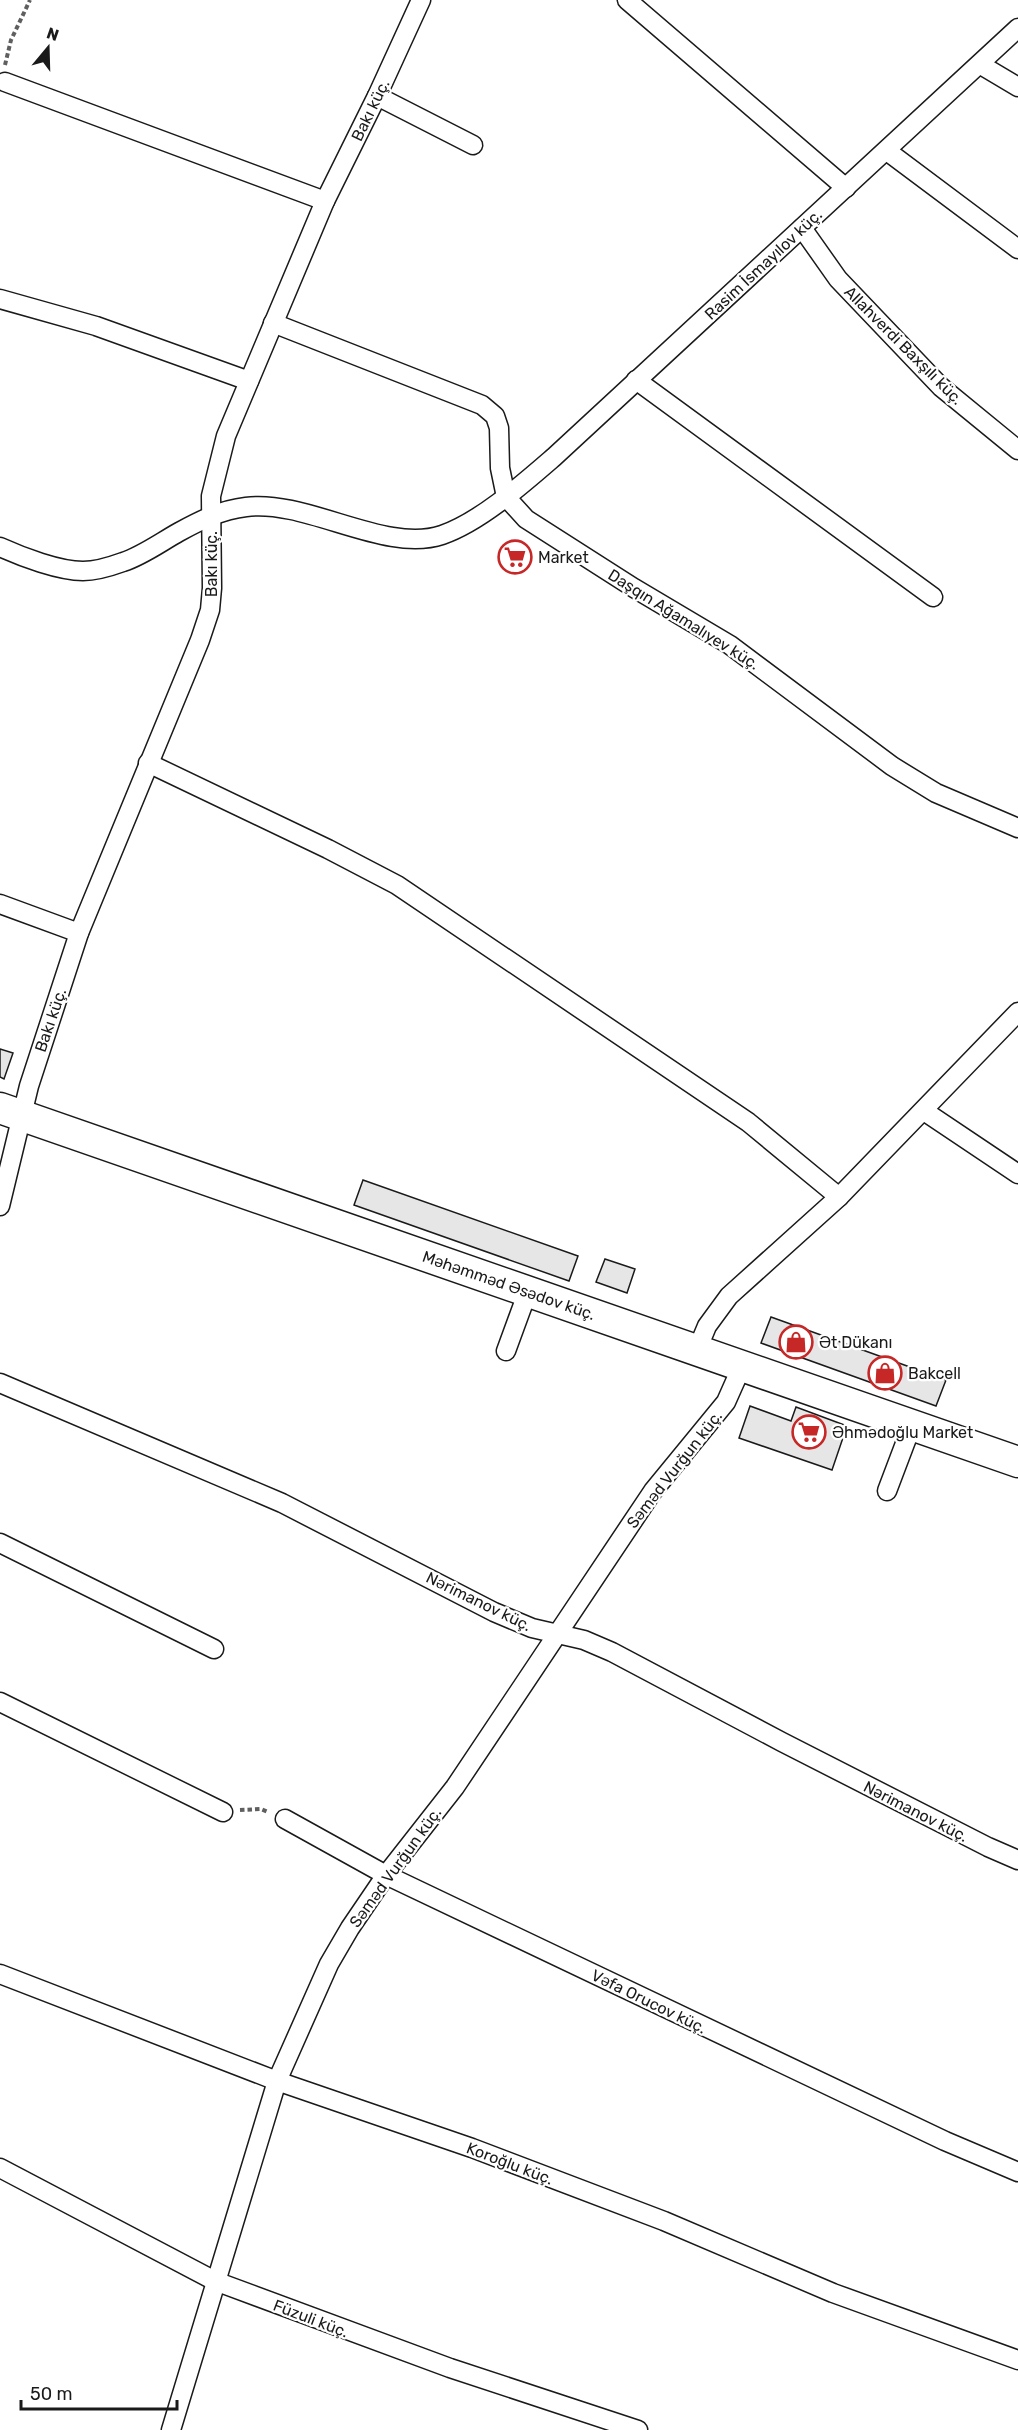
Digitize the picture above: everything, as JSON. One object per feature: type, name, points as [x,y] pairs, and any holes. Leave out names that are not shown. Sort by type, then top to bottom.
[{"type":"main road","name":"Məhəmməd Əsədov küç.","points":[[11,1112],[1018,1462]]},
{"type":"street","name":"Bakı küç.","points":[[0,1206],[11,1112],[37,1057],[79,933],[200,640],[210,610],[212,588],[210,515],[218,464],[226,436],[325,201],[421,0]]},
{"type":"street","points":[[627,0],[846,188]]},
{"type":"street","name":"Rasim İsmayılov küç.","points":[[0,547],[50,564],[83,571],[124,562],[210,515],[248,506],[290,509],[375,533],[418,539],[442,535],[466,523],[506,497],[554,457],[981,65],[1018,28]]},
{"type":"street","points":[[981,65],[1018,87]]},
{"type":"street","points":[[5,82],[325,201]]},
{"type":"street","points":[[377,96],[473,145]]},
{"type":"street","points":[[887,151],[1018,249]]},
{"type":"street","name":"Allahverdi Baxşılı küç.","points":[[802,228],[838,279],[941,387],[1018,450]]},
{"type":"street","points":[[0,299],[96,326],[249,381]]},
{"type":"street","points":[[273,323],[482,405],[495,417],[499,428],[500,468],[506,497]]},
{"type":"street","points":[[636,380],[933,597]]},
{"type":"street","name":"Daşqın Ağamalıyev küç.","points":[[506,497],[526,519],[634,588],[730,645],[892,765],[936,793],[1018,828]]},
{"type":"street","points":[[148,763],[328,849],[397,885],[748,1122],[839,1197]]},
{"type":"street","points":[[0,904],[79,933]]},
{"type":"street","points":[[697,1350],[707,1326],[729,1296],[839,1197],[1018,1012]]},
{"type":"street","points":[[924,1111],[1018,1174]]},
{"type":"street","points":[[506,1351],[528,1291]]},
{"type":"street","name":"Səməd Vurğun küç.","points":[[171,2430],[214,2281],[277,2081],[329,1964],[386,1875],[455,1787],[653,1491],[726,1402],[742,1366]]},
{"type":"street","name":"Nərimanov küç.","points":[[0,1383],[282,1503],[494,1612],[532,1628],[584,1640],[612,1652],[782,1742],[1018,1860]]},
{"type":"street","points":[[887,1491],[912,1425]]},
{"type":"street","points":[[0,1543],[214,1649]]},
{"type":"street","points":[[0,1701],[223,1812]]},
{"type":"street","name":"Vəfa Orucov küç.","points":[[285,1819],[386,1875],[767,2058],[945,2141],[1018,2172]]},
{"type":"street","name":"Koroğlu küç.","points":[[0,1974],[277,2081],[472,2148],[664,2221],[833,2293],[1018,2360]]},
{"type":"street","name":"Füzuli küç.","points":[[0,2168],[214,2281],[450,2368],[638,2430]]},
{"type":"path","points":[[5,82],[5,61],[11,40],[30,0]]},
{"type":"path","points":[[223,1812],[261,1809],[285,1819]]},
{"type":"building","points":[[0,1049],[13,1053],[4,1079],[0,1077]]},
{"type":"building","points":[[363,1180],[578,1256],[569,1281],[354,1205]]},
{"type":"building","points":[[605,1259],[635,1269],[627,1293],[596,1282]]},
{"type":"building","points":[[771,1317],[946,1380],[936,1406],[761,1343]]},
{"type":"building","points":[[750,1406],[791,1421],[796,1407],[847,1426],[832,1470],[739,1438]]},
{"type":"place","name":"Market","points":[[515,557]]},
{"type":"place","name":"Ət Dükanı","points":[[796,1342]]},
{"type":"place","name":"Bakcell","points":[[885,1373]]},
{"type":"place","name":"Əhmədoğlu Market","points":[[809,1432]]}]
